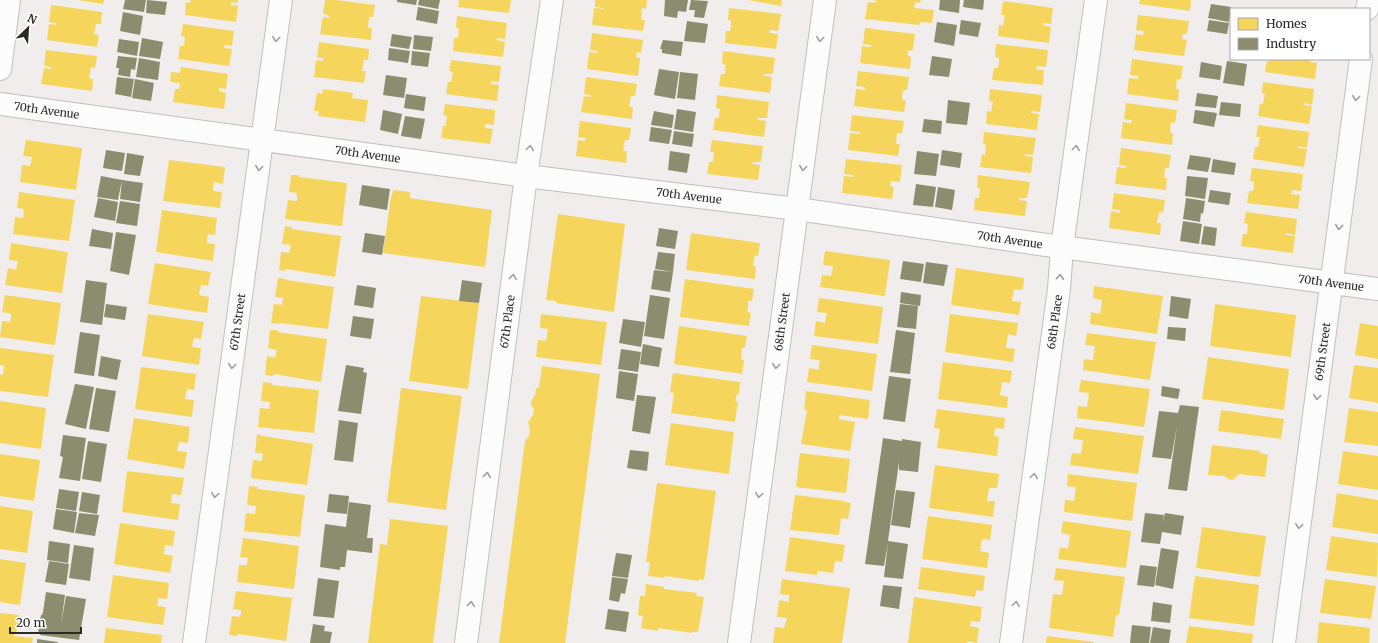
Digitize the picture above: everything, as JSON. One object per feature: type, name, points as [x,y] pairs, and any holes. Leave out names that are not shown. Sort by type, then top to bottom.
[{"type":"street","points":[[0,70],[9,0]]},
{"type":"street","name":"67th Street","points":[[194,643],[281,0]]},
{"type":"street","name":"67th Place","points":[[466,643],[526,176],[552,0]]},
{"type":"street","name":"68th Street","points":[[738,643],[825,0]]},
{"type":"street","name":"68th Place","points":[[1011,643],[1059,288],[1062,248],[1096,0]]},
{"type":"street","name":"69th Street","points":[[1284,643],[1361,60]]},
{"type":"street","name":"70th Avenue","points":[[0,104],[526,176],[797,209],[1062,248],[1378,289]]},
{"type":"building: Homes","points":[[78,0],[104,0],[103,4]]},
{"type":"building: Homes","points":[[191,0],[238,0],[238,3],[231,2],[231,5],[238,6],[236,22],[185,15],[186,2],[190,3]]},
{"type":"building: Homes","points":[[325,0],[375,5],[373,17],[369,17],[368,28],[372,28],[371,40],[320,34],[323,17],[329,18],[329,15],[323,14]]},
{"type":"building: Homes","points":[[459,0],[511,0],[509,13],[458,7]]},
{"type":"building: Homes","points":[[595,0],[647,0],[646,9],[642,8],[641,20],[645,20],[643,31],[592,25],[594,8],[604,9],[595,7]]},
{"type":"building: Homes","points":[[748,0],[782,0],[781,6]]},
{"type":"building: Homes","points":[[873,0],[921,0],[920,3],[915,2],[914,8],[934,10],[932,23],[920,22],[919,25],[865,19],[868,2],[876,3],[876,1]]},
{"type":"building: Homes","points":[[1140,0],[1191,0],[1190,11],[1139,4]]},
{"type":"building: Homes","points":[[1003,1],[1053,8],[1051,24],[1043,23],[1043,25],[1051,27],[1049,43],[998,36],[999,25],[1003,26],[1005,15],[1001,15]]},
{"type":"building: Homes","points":[[51,5],[102,12],[101,24],[96,24],[94,34],[99,35],[97,47],[47,40],[49,24],[56,25],[56,23],[49,22]]},
{"type":"building: Homes","points":[[729,8],[781,14],[778,31],[770,30],[770,33],[778,34],[776,49],[725,43],[726,31],[730,31],[731,26],[731,21],[728,20]]},
{"type":"building: Homes","points":[[1138,15],[1189,21],[1187,34],[1183,34],[1182,38],[1187,40],[1184,56],[1134,50],[1136,34],[1143,35],[1144,31],[1136,30]]},
{"type":"building: Homes","points":[[457,16],[507,23],[505,39],[497,38],[497,40],[505,42],[503,57],[453,51],[454,38],[458,38],[459,29],[456,28]]},
{"type":"building: Homes","points":[[183,24],[234,31],[232,46],[225,45],[224,48],[232,49],[229,66],[178,59],[180,46],[184,46],[185,37],[181,36]]},
{"type":"building: Homes","points":[[865,28],[915,34],[913,50],[908,51],[908,56],[911,57],[910,69],[860,63],[862,46],[871,47],[871,45],[863,44]]},
{"type":"building: Homes","points":[[592,33],[643,40],[641,53],[637,52],[636,57],[640,58],[638,76],[587,69],[589,52],[597,53],[597,51],[590,50]]},
{"type":"building: Homes","points":[[319,42],[369,49],[368,60],[364,60],[362,71],[366,71],[364,83],[314,77],[316,60],[323,61],[323,58],[317,58]]},
{"type":"building: Homes","points":[[996,44],[1048,50],[1046,67],[1037,66],[1036,70],[1044,70],[1043,85],[992,80],[994,68],[998,68],[999,62],[999,58],[995,57]]},
{"type":"building: Homes","points":[[46,50],[97,56],[95,68],[91,67],[89,78],[93,79],[92,91],[41,84],[44,68],[51,69],[51,67],[44,66]]},
{"type":"building: Homes","points":[[723,51],[775,58],[773,74],[764,74],[764,76],[772,77],[770,93],[719,86],[721,74],[725,74],[726,65],[722,64]]},
{"type":"building: Homes","points":[[1132,59],[1183,66],[1181,79],[1177,79],[1176,89],[1179,89],[1178,101],[1127,94],[1129,78],[1138,79],[1138,76],[1130,75]]},
{"type":"building: Homes","points":[[451,60],[501,66],[499,82],[491,81],[491,84],[499,85],[497,101],[446,94],[448,82],[451,82],[453,72],[449,71]]},
{"type":"building: Homes","points":[[1311,60],[1310,62],[1317,63],[1315,79],[1265,72],[1267,61]]},
{"type":"building: Homes","points":[[181,67],[228,74],[226,89],[219,88],[219,91],[226,93],[224,109],[173,102],[175,89],[179,89],[180,83],[170,82],[171,72],[180,73]]},
{"type":"building: Homes","points":[[858,71],[909,77],[907,90],[903,90],[902,100],[906,101],[904,112],[854,106],[856,89],[865,90],[865,87],[856,86]]},
{"type":"building: Homes","points":[[586,77],[637,84],[635,96],[631,96],[629,107],[633,107],[632,119],[581,112],[584,96],[591,97],[591,95],[584,94]]},
{"type":"building: Homes","points":[[1263,82],[1314,89],[1312,105],[1304,103],[1303,105],[1312,106],[1309,124],[1258,116],[1260,104],[1263,104],[1265,94],[1262,93]]},
{"type":"building: Homes","points":[[323,89],[353,93],[352,98],[368,100],[365,122],[318,116],[319,111],[314,111],[317,93],[322,94]]},
{"type":"building: Homes","points":[[990,89],[1042,95],[1040,112],[1031,111],[1031,113],[1039,114],[1037,130],[986,124],[987,111],[991,112],[993,102],[989,101]]},
{"type":"building: Homes","points":[[717,95],[769,102],[767,118],[758,118],[758,120],[766,121],[764,137],[713,130],[715,118],[719,118],[720,109],[716,108]]},
{"type":"building: Homes","points":[[1126,103],[1177,110],[1175,123],[1171,122],[1170,133],[1173,133],[1172,145],[1121,138],[1123,122],[1131,123],[1132,120],[1124,119]]},
{"type":"building: Homes","points":[[445,104],[495,110],[494,125],[485,124],[485,128],[493,129],[490,144],[441,138],[443,126],[446,126],[447,116],[443,115]]},
{"type":"building: Homes","points":[[852,115],[904,121],[902,133],[897,133],[896,144],[900,144],[898,156],[848,150],[850,133],[859,134],[860,132],[850,131]]},
{"type":"building: Homes","points":[[580,121],[631,128],[629,140],[625,140],[623,151],[627,151],[626,163],[576,156],[578,140],[585,141],[586,138],[578,137]]},
{"type":"building: Homes","points":[[1258,125],[1309,132],[1307,148],[1298,146],[1298,148],[1307,149],[1304,167],[1253,159],[1255,147],[1258,147],[1260,137],[1256,137]]},
{"type":"building: Homes","points":[[984,132],[1036,138],[1033,155],[1025,154],[1025,156],[1033,157],[1031,173],[980,167],[982,154],[985,155],[986,145],[983,144]]},
{"type":"building: Homes","points":[[26,140],[82,148],[76,190],[20,182],[22,165],[30,166],[32,157],[23,156]]},
{"type":"building: Homes","points":[[712,140],[763,146],[761,162],[753,162],[752,164],[760,165],[758,180],[707,174],[709,162],[713,162],[714,152],[710,152]]},
{"type":"building: Homes","points":[[1121,148],[1171,155],[1169,168],[1165,168],[1164,178],[1167,178],[1166,190],[1115,184],[1117,167],[1126,168],[1126,166],[1119,165]]},
{"type":"building: Homes","points":[[846,159],[902,165],[900,182],[891,181],[890,186],[894,187],[892,199],[842,193],[844,176],[853,177],[853,175],[844,174]]},
{"type":"building: Homes","points":[[169,160],[225,167],[223,184],[214,182],[213,187],[213,191],[222,192],[220,208],[163,201]]},
{"type":"building: Homes","points":[[1252,168],[1303,174],[1301,191],[1292,190],[1291,194],[1300,195],[1298,209],[1247,203],[1249,191],[1253,191],[1254,187],[1254,181],[1250,181]]},
{"type":"building: Homes","points":[[291,175],[347,183],[342,226],[285,219],[288,200],[297,201],[297,193],[289,192]]},
{"type":"building: Homes","points":[[978,175],[1030,182],[1027,198],[1019,198],[1019,200],[1027,201],[1025,216],[974,210],[975,198],[979,198],[980,188],[977,188]]},
{"type":"building: Homes","points":[[393,190],[410,192],[410,198],[492,210],[485,267],[383,253]]},
{"type":"building: Homes","points":[[19,192],[75,200],[69,241],[13,234],[15,217],[23,218],[24,209],[17,208]]},
{"type":"building: Homes","points":[[1114,193],[1165,200],[1163,213],[1159,212],[1157,223],[1161,223],[1160,235],[1109,228],[1111,211],[1119,213],[1120,210],[1112,209]]},
{"type":"building: Homes","points":[[162,210],[217,218],[215,235],[208,234],[207,239],[207,243],[215,244],[213,261],[156,252]]},
{"type":"building: Homes","points":[[1246,212],[1297,219],[1295,235],[1286,233],[1286,235],[1295,236],[1293,253],[1241,246],[1243,234],[1247,234],[1248,224],[1244,223]]},
{"type":"building: Homes","points":[[558,214],[625,224],[614,312],[556,303],[556,301],[546,300]]},
{"type":"building: Homes","points":[[285,226],[292,227],[291,229],[341,236],[335,277],[286,269],[285,271],[279,270],[281,252],[289,253],[291,245],[282,244]]},
{"type":"building: Homes","points":[[691,233],[760,243],[758,256],[755,255],[753,266],[756,266],[755,279],[686,270]]},
{"type":"building: Homes","points":[[11,243],[68,252],[62,293],[5,285],[8,268],[16,270],[18,261],[9,260]]},
{"type":"building: Homes","points":[[825,251],[890,260],[885,296],[820,287],[822,275],[831,276],[833,266],[823,265]]},
{"type":"building: Homes","points":[[155,263],[211,272],[208,286],[201,285],[199,295],[209,297],[207,313],[148,304]]},
{"type":"building: Homes","points":[[956,268],[1024,278],[1023,290],[1014,289],[1012,301],[1021,302],[1019,315],[951,305]]},
{"type":"building: Homes","points":[[278,278],[334,287],[328,329],[271,323],[274,304],[282,305],[283,298],[275,297]]},
{"type":"building: Homes","points":[[685,279],[754,289],[752,301],[748,301],[747,312],[751,313],[749,326],[680,317]]},
{"type":"building: Homes","points":[[1094,286],[1163,296],[1157,334],[1090,324],[1091,312],[1100,314],[1102,300],[1093,298]]},
{"type":"building: Homes","points":[[5,295],[61,303],[55,345],[0,337],[2,321],[10,322],[11,317],[11,314],[2,312]]},
{"type":"building: Homes","points":[[421,296],[479,303],[468,389],[409,381]]},
{"type":"building: Homes","points":[[819,298],[883,307],[878,344],[814,336],[816,321],[825,323],[827,313],[817,312]]},
{"type":"building: Homes","points":[[1215,304],[1296,315],[1291,357],[1210,346]]},
{"type":"building: Homes","points":[[148,314],[204,322],[201,339],[194,338],[192,347],[201,348],[199,365],[142,356]]},
{"type":"building: Homes","points":[[541,314],[607,322],[601,365],[536,357],[538,340],[546,341],[548,329],[540,328]]},
{"type":"building: Homes","points":[[950,314],[1018,323],[1016,336],[1008,334],[1006,348],[1015,349],[1013,362],[945,352]]},
{"type":"building: Homes","points":[[1360,323],[1378,326],[1378,359],[1355,355]]},
{"type":"building: Homes","points":[[679,326],[747,336],[745,348],[742,348],[741,360],[744,360],[742,374],[674,364]]},
{"type":"building: Homes","points":[[270,330],[278,330],[277,332],[327,339],[321,382],[274,374],[273,376],[265,375],[267,356],[275,358],[277,350],[268,348]]},
{"type":"building: Homes","points":[[1087,333],[1156,342],[1150,380],[1083,370],[1084,359],[1093,360],[1095,346],[1085,345]]},
{"type":"building: Homes","points":[[812,345],[877,354],[872,391],[807,382],[809,368],[819,370],[820,360],[810,359]]},
{"type":"building: Homes","points":[[0,348],[54,355],[48,397],[0,391],[0,374],[3,375],[4,366],[0,365]]},
{"type":"building: Homes","points":[[1208,357],[1289,369],[1284,410],[1202,399]]},
{"type":"building: Homes","points":[[943,362],[1012,371],[1010,383],[1002,382],[1000,395],[1008,397],[1007,408],[938,399]]},
{"type":"building: Homes","points":[[1354,365],[1378,368],[1378,403],[1349,398]]},
{"type":"building: Homes","points":[[542,366],[600,374],[565,643],[499,643],[525,441],[529,436],[530,429],[528,422],[533,415],[534,409],[531,405],[531,401],[535,395],[536,388],[539,388]]},
{"type":"building: Homes","points":[[141,367],[196,374],[194,390],[187,389],[185,399],[194,400],[192,417],[135,409]]},
{"type":"building: Homes","points":[[673,373],[740,382],[739,394],[737,394],[735,401],[738,402],[735,422],[671,413],[674,393],[670,392]]},
{"type":"building: Homes","points":[[1081,380],[1150,389],[1144,427],[1077,418],[1078,406],[1087,407],[1089,393],[1079,392]]},
{"type":"building: Homes","points":[[263,382],[272,383],[272,385],[319,390],[314,433],[258,427],[260,408],[269,409],[270,402],[261,401]]},
{"type":"building: Homes","points":[[401,388],[462,396],[446,510],[387,502]]},
{"type":"building: Homes","points":[[806,391],[870,400],[868,419],[839,415],[839,419],[855,422],[850,451],[801,444],[807,410],[804,410]]},
{"type":"building: Homes","points":[[0,401],[46,408],[41,449],[0,443]]},
{"type":"building: Homes","points":[[1349,408],[1378,412],[1378,446],[1344,442]]},
{"type":"building: Homes","points":[[937,409],[1005,418],[1004,429],[995,428],[994,436],[999,437],[997,456],[937,448],[940,429],[934,428]]},
{"type":"building: Homes","points":[[1221,410],[1284,419],[1281,439],[1218,431]]},
{"type":"building: Homes","points":[[134,418],[190,427],[188,443],[179,442],[177,451],[187,452],[184,469],[127,459]]},
{"type":"building: Homes","points":[[671,423],[734,432],[729,474],[665,465]]},
{"type":"building: Homes","points":[[1075,427],[1144,436],[1138,474],[1070,465],[1072,453],[1081,454],[1083,440],[1073,439]]},
{"type":"building: Homes","points":[[257,434],[313,444],[307,485],[251,478],[253,460],[262,461],[263,453],[255,453]]},
{"type":"building: Homes","points":[[1212,445],[1260,451],[1260,453],[1268,455],[1265,477],[1239,474],[1234,479],[1230,480],[1224,476],[1208,475]]},
{"type":"building: Homes","points":[[1343,451],[1378,456],[1378,490],[1338,484]]},
{"type":"building: Homes","points":[[800,453],[850,459],[846,493],[796,487]]},
{"type":"building: Homes","points":[[0,454],[40,460],[34,501],[0,496]]},
{"type":"building: Homes","points":[[935,465],[999,474],[997,488],[989,488],[987,501],[995,501],[993,517],[929,508]]},
{"type":"building: Homes","points":[[127,471],[184,478],[181,495],[172,494],[171,503],[180,504],[178,520],[122,512]]},
{"type":"building: Homes","points":[[1068,474],[1137,483],[1132,521],[1064,512],[1065,500],[1074,501],[1076,487],[1067,486]]},
{"type":"building: Homes","points":[[657,483],[716,491],[704,580],[699,579],[699,581],[665,576],[664,578],[648,576],[650,562],[646,562]]},
{"type":"building: Homes","points":[[249,486],[258,487],[258,489],[305,495],[300,537],[244,531],[246,513],[255,514],[256,506],[247,505]]},
{"type":"building: Homes","points":[[1337,493],[1378,500],[1378,534],[1332,527]]},
{"type":"building: Homes","points":[[795,495],[851,503],[848,519],[841,518],[839,535],[790,530]]},
{"type":"building: Homes","points":[[0,506],[33,511],[27,553],[0,549]]},
{"type":"building: Homes","points":[[928,516],[992,525],[990,540],[982,539],[980,551],[989,553],[987,568],[922,559]]},
{"type":"building: Homes","points":[[390,519],[448,526],[433,643],[368,643],[380,544],[387,545]]},
{"type":"building: Homes","points":[[1063,521],[1131,531],[1126,568],[1058,559],[1060,547],[1068,549],[1070,535],[1061,533]]},
{"type":"building: Homes","points":[[120,523],[175,531],[173,546],[165,545],[164,554],[173,556],[170,573],[114,564]]},
{"type":"building: Homes","points":[[1202,527],[1266,536],[1260,577],[1196,568]]},
{"type":"building: Homes","points":[[1331,536],[1378,543],[1377,577],[1326,570]]},
{"type":"building: Homes","points":[[790,537],[845,545],[842,562],[835,561],[833,573],[818,571],[817,575],[785,571]]},
{"type":"building: Homes","points":[[243,538],[299,546],[294,589],[237,582],[239,565],[247,565],[248,558],[240,557]]},
{"type":"building: Homes","points":[[0,559],[26,563],[20,605],[0,602]]},
{"type":"building: Homes","points":[[921,567],[985,576],[983,591],[976,590],[975,597],[918,589]]},
{"type":"building: Homes","points":[[1056,568],[1125,577],[1119,615],[1116,615],[1113,637],[1049,628],[1053,594],[1062,595],[1064,581],[1054,580]]},
{"type":"building: Homes","points":[[113,575],[169,583],[167,599],[158,598],[157,606],[166,607],[163,625],[107,617]]},
{"type":"building: Homes","points":[[1195,576],[1259,585],[1254,626],[1189,618]]},
{"type":"building: Homes","points":[[782,579],[850,588],[842,643],[773,643],[775,627],[784,628],[787,618],[777,617],[779,600],[789,602],[789,595],[780,594]]},
{"type":"building: Homes","points":[[1325,579],[1376,586],[1371,619],[1320,613]]},
{"type":"building: Homes","points":[[646,584],[664,587],[664,589],[697,593],[696,596],[704,597],[698,632],[692,633],[658,628],[658,631],[641,628],[643,616],[638,615],[640,596],[645,596]]},
{"type":"building: Homes","points":[[236,591],[292,598],[286,641],[238,634],[237,636],[229,635],[232,616],[240,617],[241,614],[241,610],[233,609]]},
{"type":"building: Homes","points":[[914,597],[982,607],[980,622],[971,621],[970,626],[979,628],[977,643],[967,641],[967,643],[908,643]]},
{"type":"building: Homes","points":[[0,613],[19,615],[16,633],[14,636],[33,638],[32,643],[0,643]]},
{"type":"building: Homes","points":[[1319,622],[1370,628],[1369,643],[1317,643]]},
{"type":"building: Homes","points":[[1189,626],[1253,634],[1252,643],[1186,643]]},
{"type":"building: Homes","points":[[106,628],[162,635],[161,643],[104,643]]},
{"type":"building: Homes","points":[[1047,636],[1094,642],[1094,643],[1046,643]]},
{"type":"building: Industry","points":[[125,0],[146,0],[144,12],[123,9]]},
{"type":"building: Industry","points":[[147,0],[167,2],[165,15],[146,13]]},
{"type":"building: Industry","points":[[397,0],[417,0],[416,5],[397,2]]},
{"type":"building: Industry","points":[[419,0],[440,0],[438,9],[418,5]]},
{"type":"building: Industry","points":[[665,0],[688,0],[686,12],[678,11],[677,18],[664,16]]},
{"type":"building: Industry","points":[[691,0],[708,1],[704,18],[694,17],[695,10],[689,10]]},
{"type":"building: Industry","points":[[940,0],[960,0],[959,13],[939,10]]},
{"type":"building: Industry","points":[[964,0],[984,0],[983,10],[963,7]]},
{"type":"building: Industry","points":[[1211,4],[1231,7],[1229,22],[1208,18]]},
{"type":"building: Industry","points":[[418,7],[439,11],[437,24],[416,20]]},
{"type":"building: Industry","points":[[123,12],[143,16],[140,35],[120,31]]},
{"type":"building: Industry","points":[[961,20],[981,23],[978,37],[959,34]]},
{"type":"building: Industry","points":[[1209,20],[1229,23],[1227,34],[1207,31]]},
{"type":"building: Industry","points":[[687,21],[708,24],[705,43],[684,41]]},
{"type":"building: Industry","points":[[937,22],[957,25],[954,46],[934,42]]},
{"type":"building: Industry","points":[[392,34],[412,37],[409,49],[390,46]]},
{"type":"building: Industry","points":[[414,35],[433,37],[431,51],[413,49]]},
{"type":"building: Industry","points":[[142,38],[163,42],[160,59],[139,56]]},
{"type":"building: Industry","points":[[119,39],[139,42],[137,56],[117,52]]},
{"type":"building: Industry","points":[[663,40],[683,42],[681,56],[662,53],[662,49],[660,49]]},
{"type":"building: Industry","points":[[389,48],[410,51],[408,63],[388,60]]},
{"type":"building: Industry","points":[[412,51],[430,53],[428,67],[411,65]]},
{"type":"building: Industry","points":[[118,56],[137,58],[135,70],[131,69],[130,77],[118,75],[119,68],[116,68]]},
{"type":"building: Industry","points":[[932,56],[952,59],[949,77],[929,75]]},
{"type":"building: Industry","points":[[139,58],[160,62],[158,80],[136,77]]},
{"type":"building: Industry","points":[[1227,61],[1247,64],[1244,86],[1223,83]]},
{"type":"building: Industry","points":[[1201,62],[1222,66],[1220,80],[1199,77]]},
{"type":"building: Industry","points":[[659,69],[679,72],[675,99],[654,95]]},
{"type":"building: Industry","points":[[680,72],[698,74],[695,100],[677,98]]},
{"type":"building: Industry","points":[[386,75],[407,78],[404,98],[383,95]]},
{"type":"building: Industry","points":[[117,77],[134,79],[131,97],[115,94]]},
{"type":"building: Industry","points":[[135,79],[154,83],[151,101],[132,98]]},
{"type":"building: Industry","points":[[1197,93],[1218,96],[1216,108],[1195,106]]},
{"type":"building: Industry","points":[[406,94],[426,97],[424,111],[404,108]]},
{"type":"building: Industry","points":[[948,100],[970,103],[967,125],[946,123]]},
{"type":"building: Industry","points":[[1221,102],[1241,104],[1240,117],[1219,115]]},
{"type":"building: Industry","points":[[677,109],[696,112],[693,132],[674,129]]},
{"type":"building: Industry","points":[[383,110],[402,114],[398,134],[380,130]]},
{"type":"building: Industry","points":[[1195,110],[1217,113],[1214,127],[1193,123]]},
{"type":"building: Industry","points":[[654,111],[674,115],[672,128],[651,125]]},
{"type":"building: Industry","points":[[405,116],[425,119],[421,139],[401,136]]},
{"type":"building: Industry","points":[[924,119],[942,121],[941,134],[922,132]]},
{"type":"building: Industry","points":[[651,127],[672,130],[669,144],[649,141]]},
{"type":"building: Industry","points":[[674,131],[694,134],[692,147],[672,144]]},
{"type":"building: Industry","points":[[106,150],[125,153],[122,171],[103,168]]},
{"type":"building: Industry","points":[[942,150],[962,153],[960,168],[940,165]]},
{"type":"building: Industry","points":[[670,151],[690,154],[687,173],[668,170]]},
{"type":"building: Industry","points":[[917,151],[939,154],[936,176],[914,174]]},
{"type":"building: Industry","points":[[127,153],[144,156],[140,176],[124,174]]},
{"type":"building: Industry","points":[[1190,155],[1211,158],[1208,172],[1187,169]]},
{"type":"building: Industry","points":[[1213,159],[1236,163],[1234,175],[1211,172]]},
{"type":"building: Industry","points":[[101,176],[122,180],[118,200],[97,197]]},
{"type":"building: Industry","points":[[1187,176],[1208,178],[1205,199],[1185,196]]},
{"type":"building: Industry","points":[[122,180],[143,183],[140,202],[120,199]]},
{"type":"building: Industry","points":[[916,184],[936,187],[933,207],[913,205]]},
{"type":"building: Industry","points":[[362,185],[390,189],[387,210],[359,205]]},
{"type":"building: Industry","points":[[938,187],[955,190],[952,210],[935,207]]},
{"type":"building: Industry","points":[[1210,190],[1231,193],[1229,205],[1208,202]]},
{"type":"building: Industry","points":[[98,198],[118,202],[115,221],[94,217]]},
{"type":"building: Industry","points":[[1186,198],[1205,201],[1200,222],[1183,219]]},
{"type":"building: Industry","points":[[120,201],[140,204],[137,226],[116,223]]},
{"type":"building: Industry","points":[[1183,221],[1202,224],[1199,244],[1180,241]]},
{"type":"building: Industry","points":[[1204,226],[1217,228],[1215,246],[1201,244]]},
{"type":"building: Industry","points":[[659,228],[678,231],[675,249],[656,246]]},
{"type":"building: Industry","points":[[92,229],[113,233],[111,249],[89,246]]},
{"type":"building: Industry","points":[[116,232],[136,235],[129,275],[110,271]]},
{"type":"building: Industry","points":[[365,233],[385,236],[382,255],[362,252]]},
{"type":"building: Industry","points":[[658,252],[675,254],[673,272],[655,269]]},
{"type":"building: Industry","points":[[903,261],[924,264],[921,282],[900,279]]},
{"type":"building: Industry","points":[[926,262],[948,265],[944,286],[923,283]]},
{"type":"building: Industry","points":[[654,270],[673,272],[670,292],[651,289]]},
{"type":"building: Industry","points":[[86,280],[107,283],[102,325],[80,322]]},
{"type":"building: Industry","points":[[462,280],[482,283],[479,303],[459,301]]},
{"type":"building: Industry","points":[[357,285],[376,288],[373,308],[354,305]]},
{"type":"building: Industry","points":[[901,292],[921,295],[920,306],[900,303]]},
{"type":"building: Industry","points":[[650,295],[670,298],[664,339],[644,336]]},
{"type":"building: Industry","points":[[1171,296],[1191,299],[1188,319],[1169,316]]},
{"type":"building: Industry","points":[[106,304],[127,307],[125,320],[104,317]]},
{"type":"building: Industry","points":[[900,304],[918,306],[916,329],[897,327]]},
{"type":"building: Industry","points":[[353,316],[374,319],[371,339],[350,336]]},
{"type":"building: Industry","points":[[623,319],[645,322],[641,347],[619,343]]},
{"type":"building: Industry","points":[[1168,327],[1186,328],[1185,341],[1167,339]]},
{"type":"building: Industry","points":[[896,330],[915,333],[910,374],[890,372]]},
{"type":"building: Industry","points":[[80,332],[100,335],[94,376],[74,373]]},
{"type":"building: Industry","points":[[643,344],[662,348],[659,367],[640,364]]},
{"type":"building: Industry","points":[[621,349],[641,352],[638,372],[618,369]]},
{"type":"building: Industry","points":[[101,356],[121,360],[117,380],[98,376]]},
{"type":"building: Industry","points":[[346,365],[364,368],[363,372],[367,373],[361,414],[338,411]]},
{"type":"building: Industry","points":[[619,371],[638,374],[634,401],[616,398]]},
{"type":"building: Industry","points":[[889,376],[911,379],[905,422],[883,419]]},
{"type":"building: Industry","points":[[75,384],[94,387],[86,429],[65,424]]},
{"type":"building: Industry","points":[[1162,386],[1180,389],[1178,399],[1161,396]]},
{"type":"building: Industry","points":[[96,388],[116,391],[109,432],[89,429]]},
{"type":"building: Industry","points":[[637,395],[656,397],[650,434],[632,431]]},
{"type":"building: Industry","points":[[1180,405],[1199,407],[1187,491],[1168,489],[1177,426],[1171,459],[1152,457],[1159,411],[1178,413]]},
{"type":"building: Industry","points":[[339,420],[358,423],[353,462],[334,460]]},
{"type":"building: Industry","points":[[63,435],[86,438],[80,481],[59,478],[63,457],[60,456]]},
{"type":"building: Industry","points":[[883,438],[921,442],[918,472],[899,470],[899,462],[888,541],[908,544],[903,579],[884,577],[888,543],[884,566],[865,564]]},
{"type":"building: Industry","points":[[88,441],[107,444],[101,482],[82,479]]},
{"type":"building: Industry","points":[[630,450],[649,452],[647,471],[627,468]]},
{"type":"building: Industry","points":[[59,489],[79,492],[76,511],[56,508]]},
{"type":"building: Industry","points":[[896,490],[915,492],[910,528],[891,525]]},
{"type":"building: Industry","points":[[82,492],[100,495],[97,514],[79,511]]},
{"type":"building: Industry","points":[[329,494],[349,496],[347,514],[327,512]]},
{"type":"building: Industry","points":[[349,502],[371,505],[367,538],[373,538],[372,553],[347,550],[345,567],[340,567],[340,570],[320,567],[325,524],[346,527]]},
{"type":"building: Industry","points":[[56,509],[77,512],[74,533],[53,529]]},
{"type":"building: Industry","points":[[79,513],[99,515],[95,536],[75,533]]},
{"type":"building: Industry","points":[[1145,513],[1164,515],[1163,522],[1165,513],[1184,516],[1181,535],[1162,532],[1160,544],[1141,542]]},
{"type":"building: Industry","points":[[49,541],[70,544],[68,563],[47,560]]},
{"type":"building: Industry","points":[[74,545],[94,548],[90,581],[69,578]]},
{"type":"building: Industry","points":[[1161,548],[1179,551],[1173,589],[1155,585]]},
{"type":"building: Industry","points":[[616,553],[632,555],[628,578],[612,576]]},
{"type":"building: Industry","points":[[49,561],[69,564],[66,585],[45,582]]},
{"type":"building: Industry","points":[[1140,565],[1157,567],[1154,587],[1137,585]]},
{"type":"building: Industry","points":[[612,577],[628,579],[625,594],[621,593],[619,602],[609,600]]},
{"type":"building: Industry","points":[[318,578],[339,581],[334,618],[313,616]]},
{"type":"building: Industry","points":[[883,585],[902,587],[899,609],[880,606]]},
{"type":"building: Industry","points":[[46,592],[65,595],[61,624],[66,596],[86,599],[79,640],[40,635],[38,633],[41,615],[43,612]]},
{"type":"building: Industry","points":[[1153,602],[1172,605],[1170,623],[1151,621]]},
{"type":"building: Industry","points":[[608,609],[629,612],[626,632],[605,629]]},
{"type":"building: Industry","points":[[313,624],[325,626],[324,631],[332,632],[330,643],[310,643]]},
{"type":"building: Industry","points":[[1132,625],[1151,627],[1149,643],[1130,643]]},
{"type":"building: Industry","points":[[1153,627],[1171,630],[1169,643],[1150,643]]},
{"type":"building: Industry","points":[[37,639],[58,642],[58,643],[37,643]]}]
